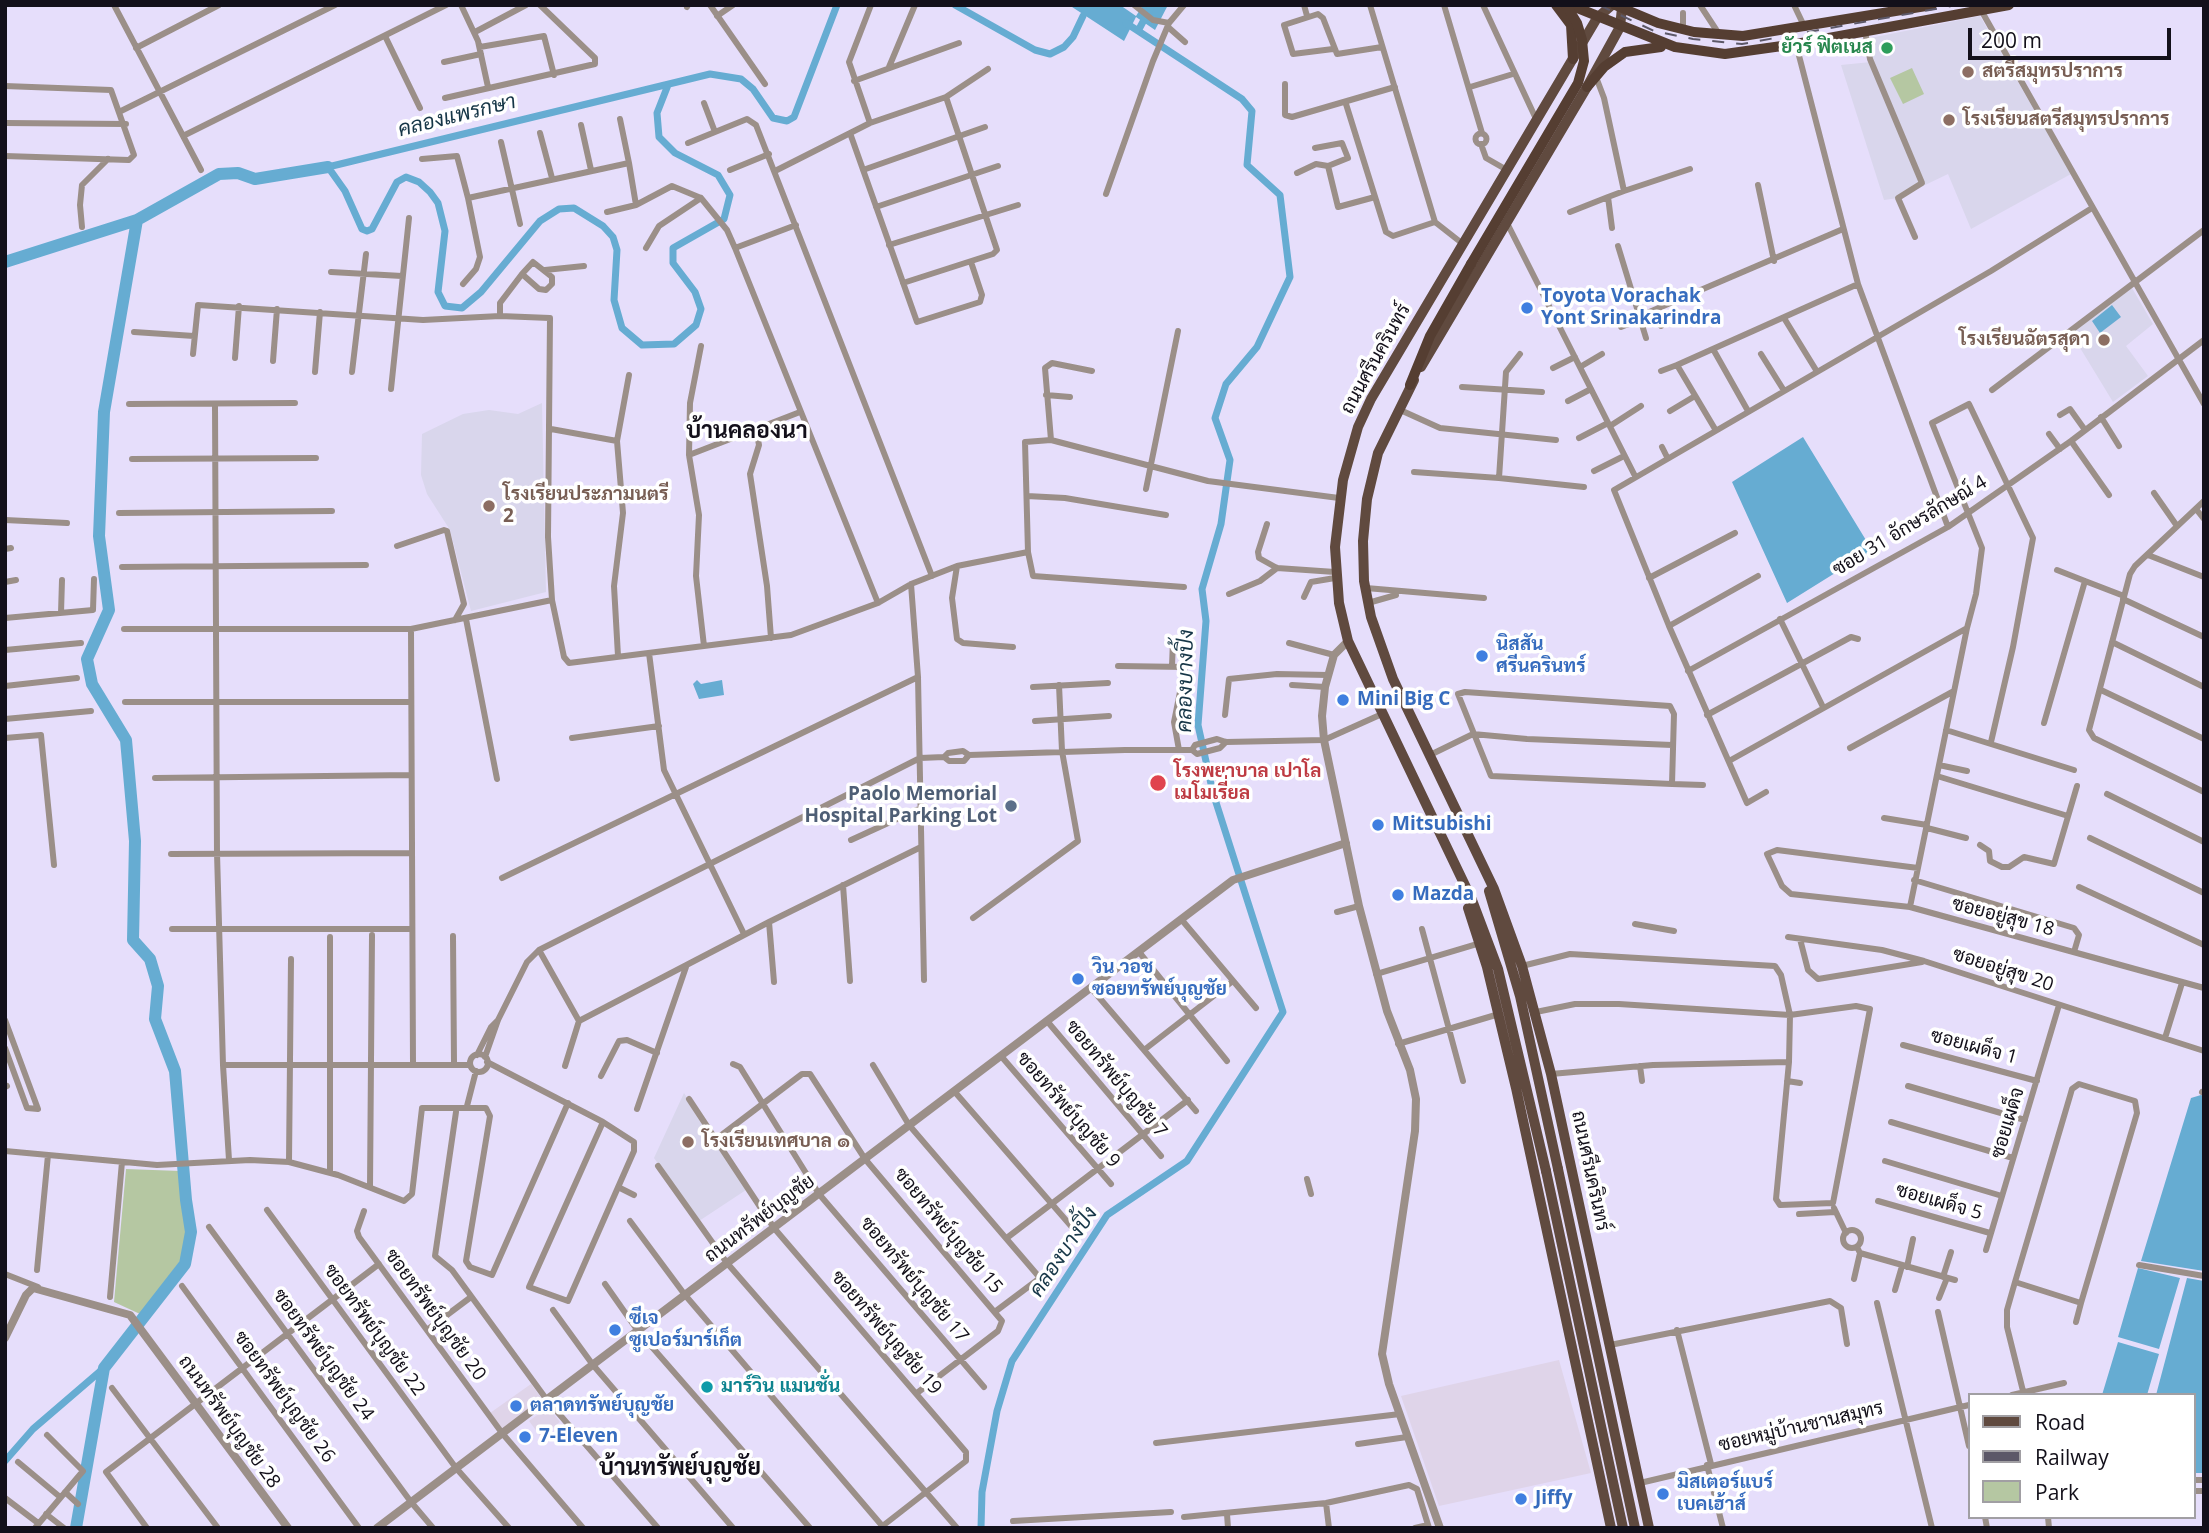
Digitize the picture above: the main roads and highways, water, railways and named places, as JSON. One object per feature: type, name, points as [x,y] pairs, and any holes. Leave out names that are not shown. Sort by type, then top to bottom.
[{"type":"highway","points":[[1556,5],[1571,25],[1573,59]]},
{"type":"highway","points":[[1568,5],[1675,47]]},
{"type":"highway","points":[[1410,385],[1430,337],[1578,83],[1584,61],[1582,40],[1568,5]]},
{"type":"highway","points":[[1616,6],[1658,23],[1683,29],[1720,35],[1757,36],[1932,5]]},
{"type":"highway","points":[[1587,87],[1613,59],[1625,52],[1648,46],[1725,54],[1796,44],[2009,5]]},
{"type":"highway","points":[[1675,47],[1670,36],[1676,29],[1683,29]]},
{"type":"main road","name":"ถนนศรีนครินทร์","points":[[1623,1528],[1546,1171],[1498,969],[1472,901],[1348,641],[1335,575],[1339,498],[1349,456],[1371,399],[1597,18],[1616,6],[1620,27],[1572,114],[1398,408],[1378,453],[1367,499],[1363,532],[1368,603],[1381,652],[1494,889],[1536,1012],[1611,1345],[1648,1528]]},
{"type":"main road","points":[[1551,97],[1559,94],[1567,97],[1572,104],[1572,114]]},
{"type":"main road","name":"ถนนศรีนครินทร์","points":[[1466,832],[1503,936],[1558,1168],[1636,1528]]},
{"type":"main road","name":"ถนนศรีนครินทร์","points":[[1443,842],[1480,943],[1499,1014],[1586,1402],[1611,1528]]},
{"type":"main road","points":[[1565,1310],[1575,1320],[1583,1322],[1595,1314],[1601,1301]]},
{"type":"main road","points":[[1586,1402],[1590,1387],[1599,1381],[1611,1383],[1621,1393]]},
{"type":"water","points":[[1069,5],[1120,5],[1136,16],[1143,5],[1168,5],[1155,30],[1136,17],[1124,41]]},
{"type":"water","points":[[2112,305],[2121,317],[2100,333],[2092,321]]},
{"type":"water","points":[[1803,437],[1872,550],[1787,603],[1732,482]]},
{"type":"water","points":[[697,680],[701,684],[722,680],[724,695],[699,699],[693,684]]},
{"type":"water","points":[[2204,1096],[2204,1271],[2141,1261],[2191,1098]]},
{"type":"water","points":[[2138,1268],[2180,1278],[2159,1349],[2118,1337]]},
{"type":"water","points":[[2187,1278],[2204,1281],[2204,1473],[2195,1473],[2195,1393],[2157,1393]]},
{"type":"water","points":[[2118,1342],[2159,1354],[2148,1393],[2103,1393]]},
{"type":"waterway","points":[[668,85],[657,113],[659,137],[675,153],[718,175],[730,195],[724,219],[673,248],[673,263],[695,292],[701,309],[696,325],[674,344],[642,345],[622,328],[614,300],[617,250],[613,237],[603,226],[574,208],[559,209],[540,221],[481,292],[462,308],[445,306],[438,292],[445,231],[438,203],[430,192],[419,182],[406,177],[397,182],[372,229],[367,231],[362,229],[345,191],[328,167],[710,74],[741,79],[753,89],[773,118],[787,121],[794,117],[837,5]]},
{"type":"waterway","name":"คลองแพรกษา","points":[[955,5],[1035,50],[1050,54],[1064,47],[1073,37],[1083,16]]},
{"type":"waterway","points":[[1138,31],[1152,5]]},
{"type":"waterway","name":"คลองบางปิ้ง","points":[[981,1528],[982,1492],[997,1411],[1012,1361],[1107,1215],[1187,1161],[1283,1012],[1213,793],[1198,725],[1206,621],[1202,589],[1221,524],[1230,460],[1215,418],[1226,384],[1257,347],[1290,277],[1280,195],[1247,165],[1252,111],[1242,99],[1126,23]]},
{"type":"waterway","name":"คลองแพรกษา","points":[[5,262],[137,220],[219,174],[238,173],[255,179],[328,167]]},
{"type":"waterway","points":[[76,1528],[104,1368],[185,1264],[191,1232],[175,1071],[155,1019],[158,986],[150,959],[133,940],[135,841],[126,740],[92,684],[87,659],[109,610],[99,536],[104,412],[137,220]]},
{"type":"waterway","points":[[5,1461],[33,1429],[104,1368]]},
{"type":"railway","points":[[1599,5],[1654,31],[1693,39],[1742,44],[1957,5]]},
{"type":"place","name":"ยัวร์ ฟิตเนส","points":[[1887,48]]},
{"type":"place","name":"สตรีสมุทรปราการ","points":[[1968,72]]},
{"type":"place","name":"โรงเรียนสตรีสมุทรปราการ","points":[[1949,120]]},
{"type":"place","name":"Toyota Vorachak Yont Srinakarindra","points":[[1527,308]]},
{"type":"place","name":"โรงเรียนฉัตรสุดา","points":[[2104,340]]},
{"type":"place","name":"โรงเรียนประภามนตรี 2","points":[[489,506]]},
{"type":"place","name":"นิสสัน ศรีนครินทร์","points":[[1482,656]]},
{"type":"place","name":"Mini Big C","points":[[1343,700]]},
{"type":"place","name":"โรงพยาบาล เปาโล เมโมเรี่ยล","points":[[1158,783]]},
{"type":"place","name":"Paolo Memorial Hospital Parking Lot","points":[[1011,806]]},
{"type":"place","name":"Mitsubishi","points":[[1378,825]]},
{"type":"place","name":"Mazda","points":[[1398,895]]},
{"type":"place","name":"วิน วอช ซอยทรัพย์บุญชัย","points":[[1078,979]]},
{"type":"place","name":"โรงเรียนเทศบาล ๑","points":[[688,1142]]},
{"type":"place","name":"ซีเจ ซูเปอร์มาร์เก็ต","points":[[615,1330]]},
{"type":"place","name":"มาร์วิน แมนชั่น","points":[[707,1387]]},
{"type":"place","name":"ตลาดทรัพย์บุญชัย","points":[[516,1406]]},
{"type":"place","name":"7-Eleven","points":[[525,1437]]},
{"type":"place","name":"มิสเตอร์แบร์ เบคเฮ้าส์","points":[[1663,1494]]},
{"type":"place","name":"Jiffy","points":[[1521,1499]]},
{"type":"district","name":"บ้านคลองนา","points":[[747,431]]},
{"type":"district","name":"บ้านทรัพย์บุญชัย","points":[[680,1468]]}]
